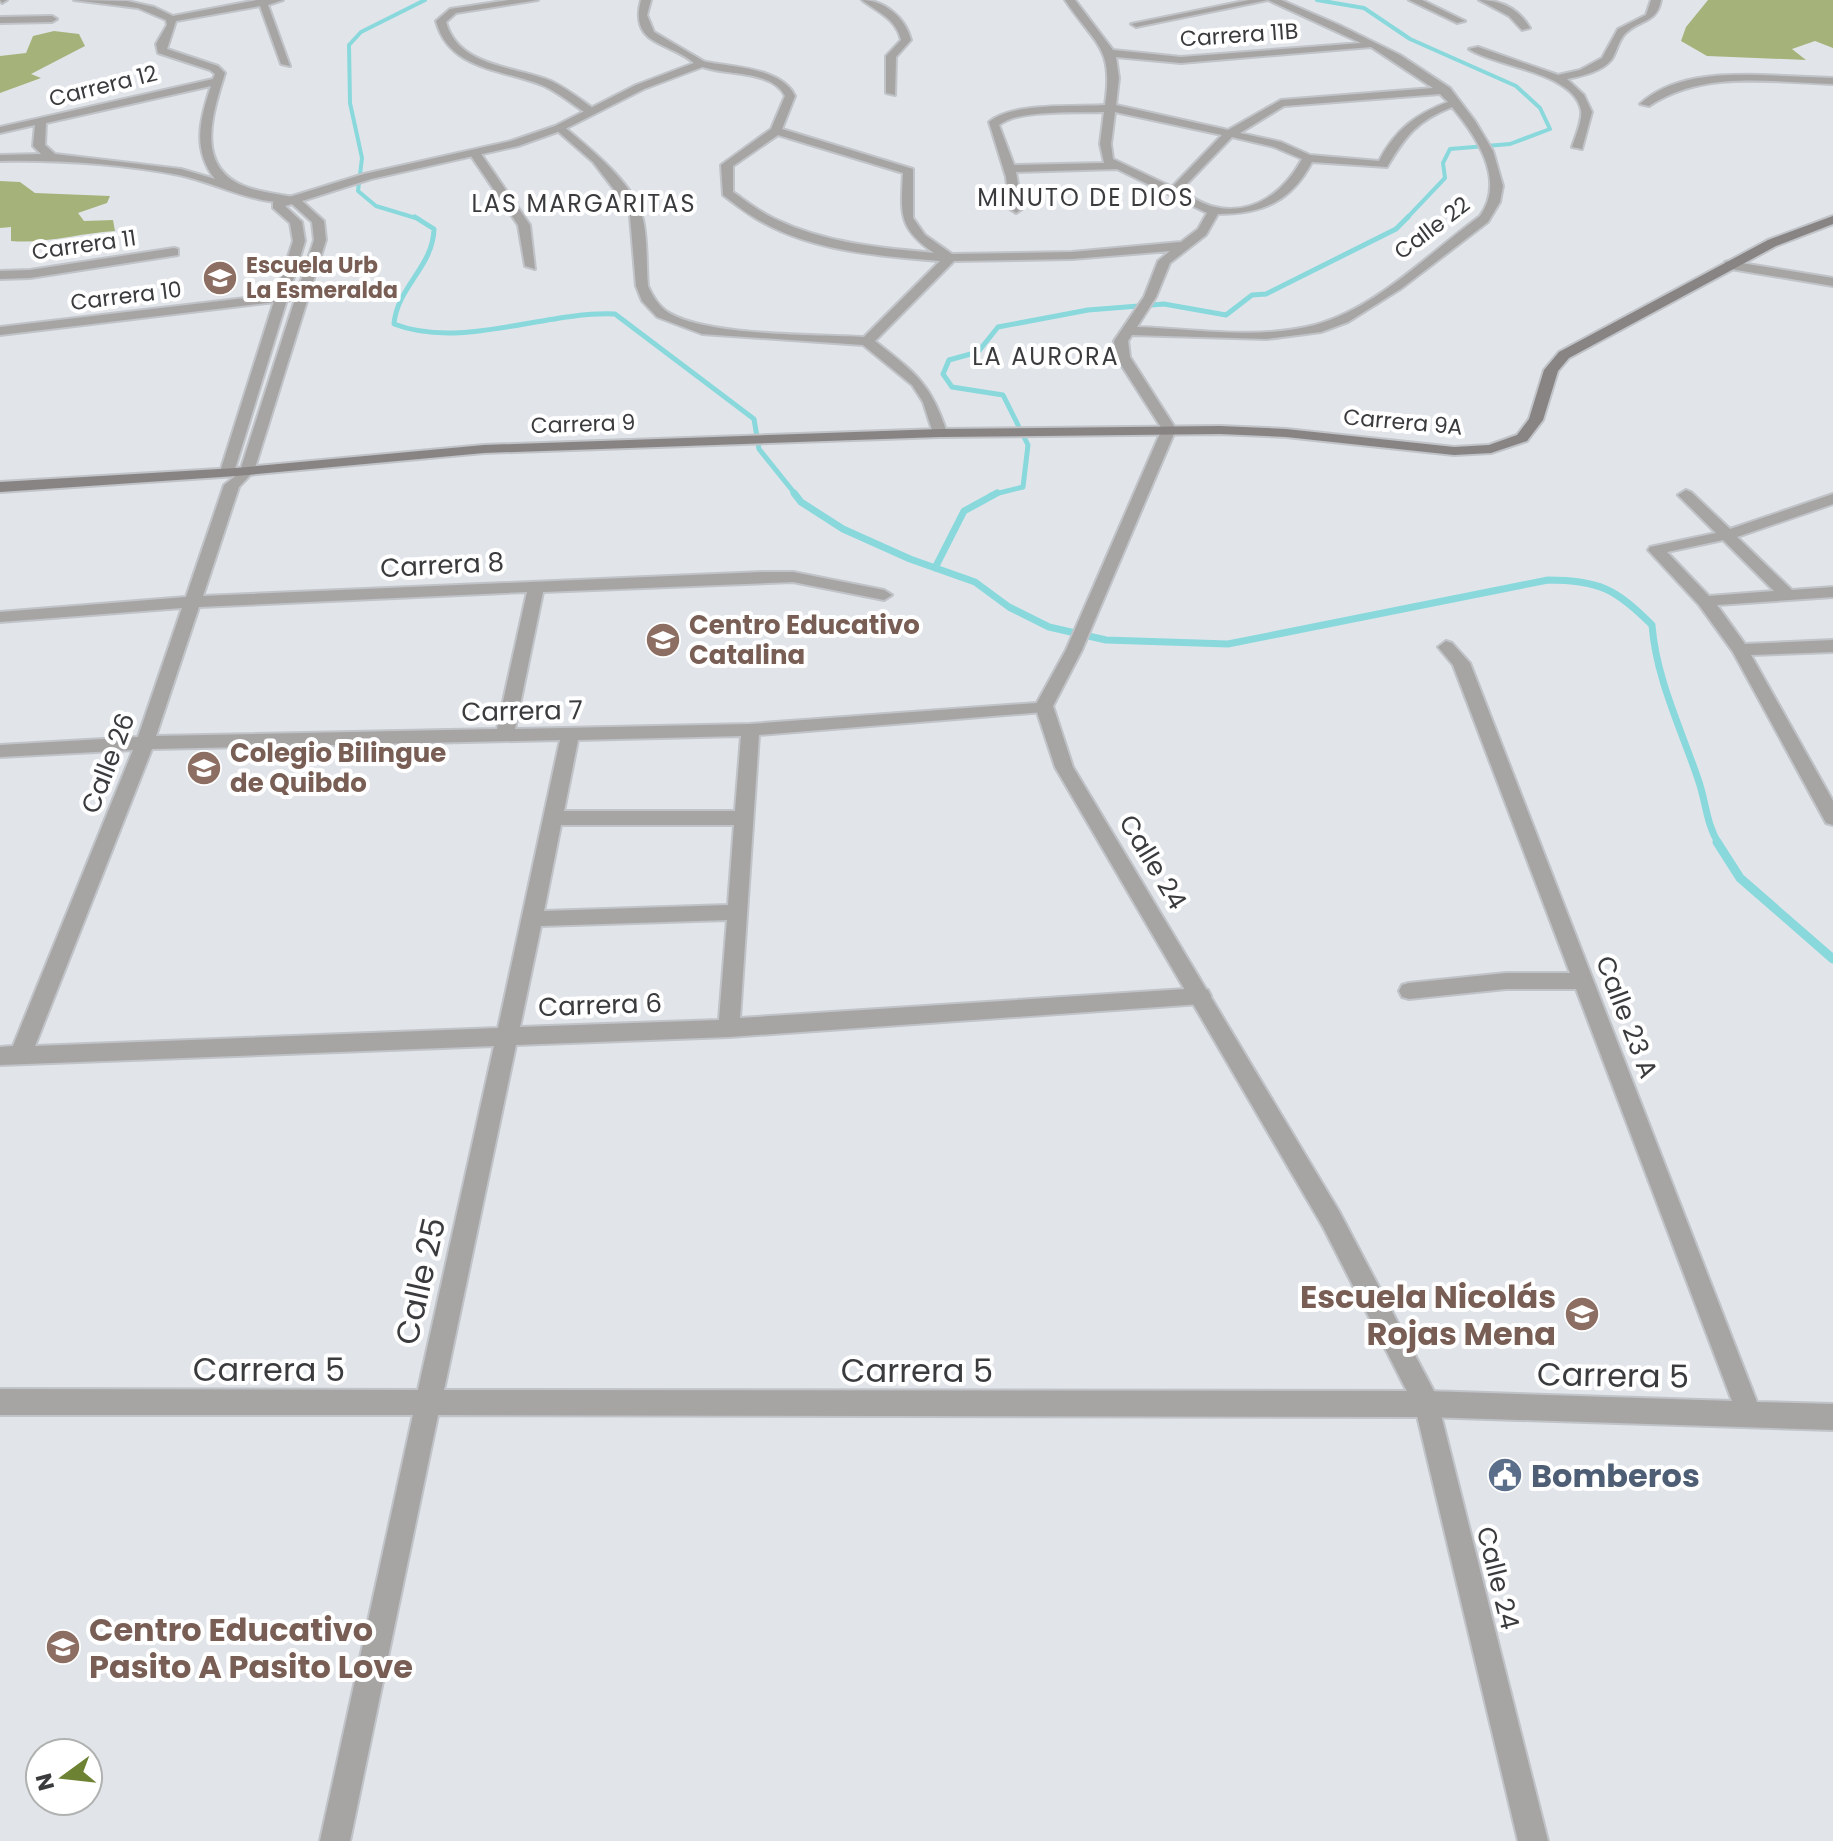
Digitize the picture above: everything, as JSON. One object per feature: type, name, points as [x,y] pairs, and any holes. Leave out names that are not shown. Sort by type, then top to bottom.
[{"type":"main road","name":"Carrera 9A","points":[[1169,429],[1286,433],[1454,451],[1491,449],[1522,438],[1536,420],[1551,370],[1564,355],[1729,265],[1792,234],[1833,220]]},
{"type":"main road","name":"Carrera 9","points":[[247,471],[484,449],[940,433],[1169,429]]},
{"type":"main road","points":[[0,487],[230,479]]},
{"type":"street","points":[[79,0],[166,15],[278,0]]},
{"type":"street","points":[[533,0],[453,11],[441,21],[442,36],[458,53],[551,85],[590,111]]},
{"type":"street","points":[[646,0],[642,8],[647,32],[658,42],[695,57],[701,64]]},
{"type":"street","points":[[867,0],[894,17],[905,30],[906,40],[891,56],[891,93]]},
{"type":"street","points":[[1070,0],[1110,53],[1114,68],[1113,108],[1104,152],[1108,161],[1213,211],[1270,205],[1299,178],[1308,158]]},
{"type":"street","points":[[1136,24],[1264,0]]},
{"type":"street","name":"Calle 22","points":[[1129,331],[1257,334],[1299,331],[1342,320],[1484,219],[1498,192],[1499,182],[1474,124],[1446,90],[1422,71],[1273,0]]},
{"type":"street","points":[[1414,0],[1460,21]]},
{"type":"street","points":[[1484,0],[1511,11],[1521,19],[1525,28]]},
{"type":"street","points":[[1560,81],[1606,60],[1621,31],[1651,19],[1656,12],[1656,0]]},
{"type":"street","points":[[262,1],[286,64]]},
{"type":"street","points":[[166,15],[175,5]]},
{"type":"street","points":[[166,15],[172,25],[161,44],[162,51],[214,68],[220,73],[202,132],[204,159],[227,186]]},
{"type":"street","points":[[0,20],[52,19]]},
{"type":"street","name":"Carrera 11B","points":[[1110,53],[1181,60],[1372,45]]},
{"type":"street","points":[[1474,49],[1560,81],[1580,97],[1587,112],[1578,147]]},
{"type":"street","points":[[0,158],[52,157],[181,172],[276,201],[294,200],[368,176],[475,153],[559,128],[590,111],[701,64],[766,77],[786,87],[790,96],[776,131],[727,165],[727,193],[739,204],[794,232],[852,247],[950,258],[1045,259],[1181,246]]},
{"type":"street","name":"Carrera 12","points":[[0,130],[217,81]]},
{"type":"street","points":[[1645,104],[1665,91],[1707,81],[1833,81]]},
{"type":"street","points":[[1174,191],[1228,135],[1281,103],[1300,99],[1446,90]]},
{"type":"street","points":[[1016,209],[1009,169],[993,128],[1000,118],[1028,112],[1113,108],[1277,144],[1308,158],[1383,165],[1395,141],[1423,115],[1456,102]]},
{"type":"street","points":[[41,123],[39,146],[52,157]]},
{"type":"street","points":[[559,128],[597,160],[628,199],[636,216],[642,286],[647,298],[662,314],[702,330],[834,336],[867,341],[917,382],[930,402],[940,433]]},
{"type":"street","points":[[776,131],[909,171],[907,218],[921,238],[950,258]]},
{"type":"street","points":[[475,153],[524,225],[531,266]]},
{"type":"street","points":[[1009,169],[1117,166]]},
{"type":"street","name":"Calle 26","points":[[230,479],[247,471],[318,254],[318,221],[294,200]]},
{"type":"street","name":"Calle 26","points":[[10,1056],[145,743],[193,602],[295,256],[299,229],[276,201]]},
{"type":"street","points":[[1044,706],[1074,650],[1169,429],[1123,357],[1121,341],[1147,302],[1164,261],[1202,232],[1213,211]]},
{"type":"street","name":"Carrera 11","points":[[0,275],[30,274],[174,252]]},
{"type":"street","points":[[867,341],[950,258]]},
{"type":"street","points":[[1729,265],[1833,282]]},
{"type":"street","name":"Carrera 10","points":[[0,331],[304,295]]},
{"type":"street","points":[[267,345],[288,343]]},
{"type":"street","points":[[1686,495],[1788,595]]},
{"type":"street","points":[[1832,501],[1727,535],[1662,546],[1656,550],[1705,601],[1740,650],[1833,818]]},
{"type":"street","name":"Carrera 8","points":[[0,617],[193,602],[793,577],[884,595]]},
{"type":"street","points":[[504,737],[536,587]]},
{"type":"street","points":[[1705,601],[1833,592]]},
{"type":"street","points":[[1740,650],[1833,646]]},
{"type":"street","name":"Calle 23 A","points":[[1446,647],[1461,663],[1749,1413]]},
{"type":"street","name":"Carrera 7","points":[[0,751],[145,743],[750,730],[1044,706]]},
{"type":"street","name":"Calle 24","points":[[1044,706],[1064,767],[1331,1219],[1427,1404],[1533,1841]]},
{"type":"street","points":[[729,1028],[741,818],[750,730]]},
{"type":"street","name":"Calle 25","points":[[335,1841],[425,1404],[509,1037],[570,736]]},
{"type":"street","points":[[553,818],[741,818]]},
{"type":"street","points":[[533,919],[736,912]]},
{"type":"street","points":[[1409,991],[1506,981],[1583,981]]},
{"type":"street","name":"Carrera 6","points":[[10,1056],[729,1028],[1201,996]]},
{"type":"street","name":"Carrera 5","points":[[0,1402],[1427,1404],[1833,1417]]},
{"type":"green space","points":[[1708,0],[1833,0],[1833,48],[1815,41],[1792,49],[1806,60],[1707,56],[1681,41],[1686,27]]},
{"type":"green space","points":[[54,31],[79,34],[85,46],[31,74],[41,78],[0,93],[0,56],[26,53],[33,36]]},
{"type":"green space","points":[[0,181],[20,182],[35,193],[110,196],[107,203],[78,213],[84,221],[113,220],[115,231],[37,241],[11,241],[11,227],[0,228]]},
{"type":"waterway","points":[[417,219],[376,206],[358,191],[362,158],[350,103],[349,45],[361,32],[425,0]]},
{"type":"waterway","points":[[1317,0],[1364,8],[1410,39],[1516,86],[1540,108],[1550,129],[1510,144],[1450,149],[1443,163],[1445,178],[1406,219]]},
{"type":"waterway","points":[[417,219],[434,229],[432,242],[428,255],[401,299],[394,324],[420,331],[447,333],[615,314],[754,419],[759,449],[796,495]]},
{"type":"waterway","points":[[995,494],[1023,487],[1028,445],[1003,395],[952,387],[943,374],[949,360],[978,352],[998,327],[1088,310],[1164,304],[1226,315],[1252,295],[1266,294],[1396,229],[1406,219]]},
{"type":"waterway","points":[[794,493],[801,502],[843,529],[935,568]]},
{"type":"waterway","points":[[935,568],[964,511],[995,494]]},
{"type":"waterway","points":[[991,495],[995,494]]},
{"type":"waterway","points":[[935,568],[975,582],[1009,607],[1049,627],[1106,640],[1228,644],[1548,580],[1581,582],[1606,589],[1628,603],[1652,625],[1664,684],[1719,844]]},
{"type":"waterway","points":[[1717,842],[1740,878],[1833,959]]},
{"type":"place","name":"Escuela Urb La Esmeralda","points":[[220,278]]},
{"type":"place","name":"Centro Educativo Catalina","points":[[663,640]]},
{"type":"place","name":"Colegio Bilingue de Quibdo","points":[[204,768]]},
{"type":"place","name":"Escuela Nicolás Rojas Mena","points":[[1582,1314]]},
{"type":"place","name":"Bomberos","points":[[1505,1475]]},
{"type":"place","name":"Centro Educativo Pasito A Pasito Love","points":[[63,1647]]},
{"type":"district","name":"MINUTO DE DIOS","points":[[1086,197]]},
{"type":"district","name":"LAS MARGARITAS","points":[[584,203]]},
{"type":"district","name":"LA AURORA","points":[[1046,356]]}]
